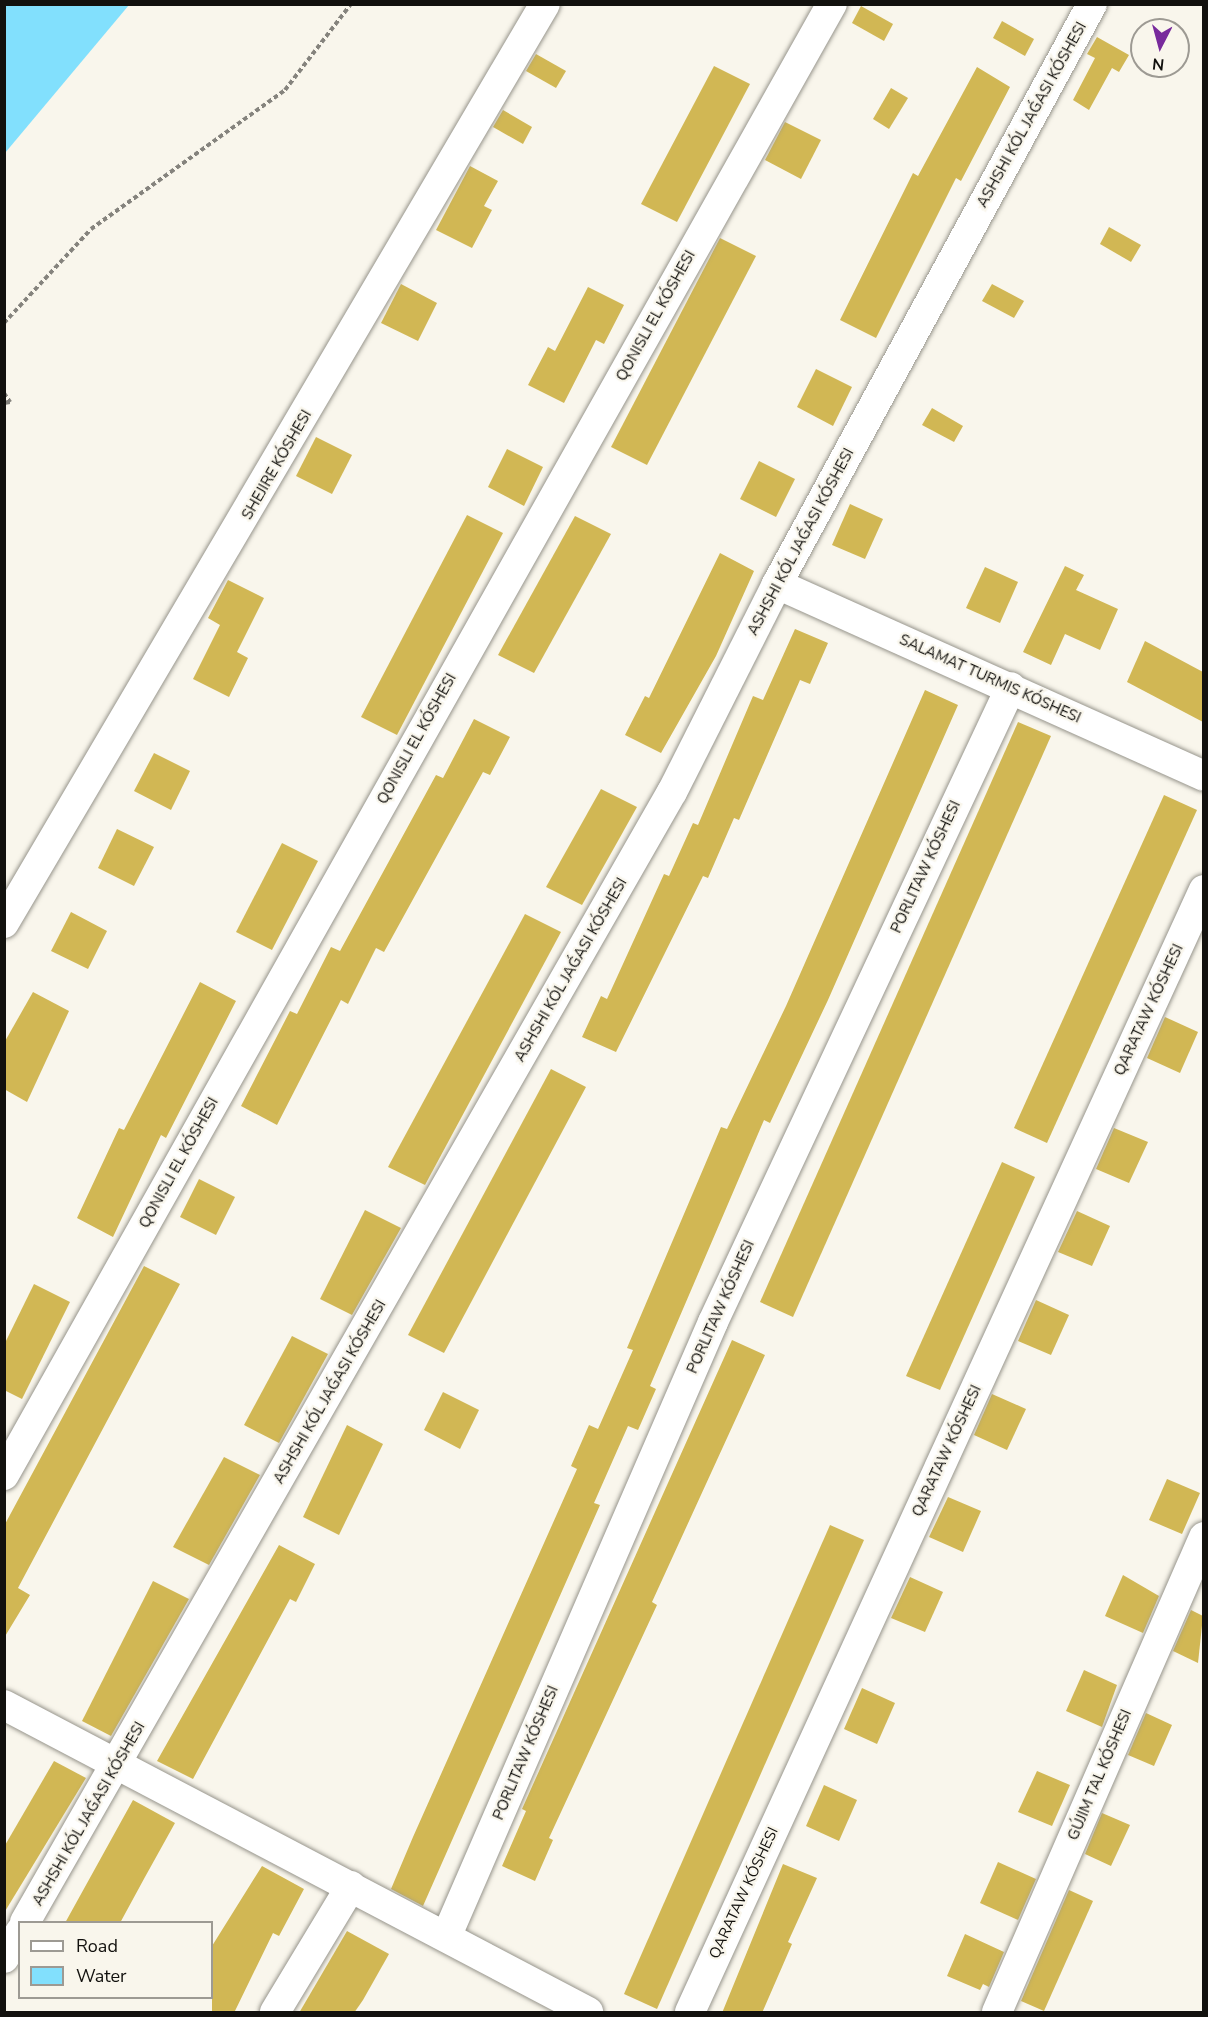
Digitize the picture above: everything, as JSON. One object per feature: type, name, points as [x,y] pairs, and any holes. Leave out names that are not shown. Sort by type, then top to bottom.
[{"type":"street","name":"SHEJIRE KÓSHESI","points":[[4,923],[545,4]]},
{"type":"street","points":[[4,1475],[832,4]]},
{"type":"street","points":[[26,1921],[119,1764],[672,792],[777,584],[1092,4]]},
{"type":"street","points":[[777,584],[1011,687],[1203,776]]},
{"type":"street","points":[[447,1935],[713,1322],[1011,687]]},
{"type":"street","name":"QARATAW KÓSHESI","points":[[690,2013],[1203,890]]},
{"type":"street","name":"GÚJIM TAL KÓSHESI","points":[[997,2013],[1203,1537]]},
{"type":"street","points":[[4,1705],[447,1935],[582,2011]]},
{"type":"street","points":[[275,2013],[351,1886]]},
{"type":"street","points":[[4,1958],[18,1935]]},
{"type":"path","points":[[4,323],[91,229],[285,90],[351,4]]},
{"type":"path","points":[[4,393],[10,402],[4,403]]},
{"type":"water","points":[[4,5],[129,5],[5,153]]},
{"type":"building","points":[[861,6],[893,24],[884,41],[852,23]]},
{"type":"building","points":[[1002,21],[1034,39],[1025,56],[993,38]]},
{"type":"building","points":[[1097,37],[1129,55],[1119,72],[1112,68],[1089,110],[1073,100],[1095,58],[1087,54]]},
{"type":"building","points":[[536,54],[566,71],[556,88],[526,71]]},
{"type":"building","points":[[714,66],[750,84],[677,222],[641,204]]},
{"type":"building","points":[[977,67],[1010,87],[961,181],[956,178],[876,338],[840,320],[913,173],[918,176]]},
{"type":"building","points":[[891,88],[908,98],[889,129],[873,119]]},
{"type":"building","points":[[503,110],[532,127],[523,144],[493,127]]},
{"type":"building","points":[[785,122],[821,140],[801,179],[765,160]]},
{"type":"building","points":[[470,166],[498,181],[484,206],[492,210],[472,248],[436,230]]},
{"type":"building","points":[[1109,227],[1141,245],[1131,262],[1100,244]]},
{"type":"building","points":[[720,238],[756,256],[647,465],[611,447]]},
{"type":"building","points":[[401,284],[437,303],[418,341],[381,323]]},
{"type":"building","points":[[992,284],[1024,301],[1014,318],[982,301]]},
{"type":"building","points":[[588,287],[624,305],[604,344],[596,340],[564,403],[528,385],[548,347],[555,351]]},
{"type":"building","points":[[816,369],[852,387],[833,426],[797,407]]},
{"type":"building","points":[[932,408],[963,426],[954,442],[922,425]]},
{"type":"building","points":[[316,437],[352,455],[332,494],[296,476]]},
{"type":"building","points":[[507,449],[543,467],[524,506],[488,487]]},
{"type":"building","points":[[759,461],[795,479],[776,517],[740,499]]},
{"type":"building","points":[[850,504],[883,519],[865,559],[832,545]]},
{"type":"building","points":[[467,515],[503,533],[397,735],[361,717]]},
{"type":"building","points":[[575,516],[611,534],[534,673],[498,655]]},
{"type":"building","points":[[720,553],[754,571],[716,656],[661,753],[625,735],[645,696],[649,698]]},
{"type":"building","points":[[1065,566],[1084,575],[1076,590],[1118,609],[1100,650],[1065,634],[1051,665],[1023,652]]},
{"type":"building","points":[[985,567],[1018,582],[1000,623],[966,608]]},
{"type":"building","points":[[228,580],[264,598],[237,652],[248,658],[229,697],[193,679],[220,625],[208,618]]},
{"type":"building","points":[[795,629],[828,643],[810,684],[800,680],[739,820],[734,818],[708,878],[703,876],[616,1052],[582,1037],[601,996],[607,999],[664,874],[669,876],[693,823],[698,825],[753,696],[763,700]]},
{"type":"building","points":[[1145,641],[1203,672],[1203,722],[1127,682]]},
{"type":"building","points":[[925,690],[958,705],[828,1000],[770,1123],[764,1120],[650,1386],[656,1389],[638,1430],[628,1426],[594,1503],[600,1505],[423,1906],[391,1889],[577,1469],[571,1466],[589,1425],[598,1429],[633,1350],[627,1348],[721,1127],[727,1129],[786,1006]]},
{"type":"building","points":[[474,719],[510,737],[490,775],[483,772],[384,952],[376,948],[348,1004],[341,1000],[277,1125],[241,1106],[290,1011],[297,1014],[331,947],[340,951],[436,775],[443,778]]},
{"type":"building","points":[[1018,722],[1051,736],[793,1317],[760,1302]]},
{"type":"building","points":[[154,753],[190,771],[171,810],[134,791]]},
{"type":"building","points":[[601,789],[637,807],[582,905],[546,887]]},
{"type":"building","points":[[1164,795],[1197,810],[1047,1143],[1014,1128]]},
{"type":"building","points":[[117,829],[154,847],[134,886],[98,868]]},
{"type":"building","points":[[282,843],[318,861],[272,950],[236,932]]},
{"type":"building","points":[[71,912],[107,931],[88,969],[51,951]]},
{"type":"building","points":[[525,914],[561,932],[425,1185],[388,1167]]},
{"type":"building","points":[[200,982],[236,1001],[166,1138],[161,1135],[113,1237],[77,1218],[119,1128],[124,1130]]},
{"type":"building","points":[[33,992],[69,1011],[27,1102],[4,1089],[4,1043]]},
{"type":"building","points":[[1165,1017],[1198,1032],[1180,1073],[1147,1058]]},
{"type":"building","points":[[551,1069],[586,1087],[444,1353],[408,1335]]},
{"type":"building","points":[[1114,1128],[1148,1142],[1129,1183],[1096,1169]]},
{"type":"building","points":[[1002,1162],[1035,1177],[940,1390],[906,1376]]},
{"type":"building","points":[[199,1179],[235,1197],[216,1235],[180,1217]]},
{"type":"building","points":[[365,1210],[401,1228],[352,1315],[320,1299]]},
{"type":"building","points":[[1077,1211],[1110,1226],[1092,1266],[1058,1252]]},
{"type":"building","points":[[144,1266],[180,1284],[18,1588],[30,1595],[4,1638],[4,1526]]},
{"type":"building","points":[[34,1284],[70,1302],[22,1399],[4,1390],[4,1345]]},
{"type":"building","points":[[1036,1300],[1069,1315],[1051,1355],[1018,1341]]},
{"type":"building","points":[[292,1336],[328,1354],[279,1443],[244,1425]]},
{"type":"building","points":[[732,1340],[765,1355],[652,1602],[657,1605],[549,1838],[553,1840],[535,1881],[502,1866],[526,1811],[522,1809]]},
{"type":"building","points":[[443,1392],[479,1410],[460,1449],[424,1430]]},
{"type":"building","points":[[992,1394],[1026,1409],[1007,1450],[974,1435]]},
{"type":"building","points":[[347,1425],[383,1444],[339,1535],[303,1517]]},
{"type":"building","points":[[224,1457],[260,1475],[209,1565],[173,1547]]},
{"type":"building","points":[[1167,1479],[1200,1493],[1182,1534],[1149,1520]]},
{"type":"building","points":[[948,1497],[981,1511],[963,1552],[929,1537]]},
{"type":"building","points":[[830,1525],[864,1540],[657,2009],[624,1994]]},
{"type":"building","points":[[279,1545],[315,1564],[296,1602],[290,1599],[193,1779],[157,1761]]},
{"type":"building","points":[[1123,1575],[1159,1596],[1143,1633],[1105,1616]]},
{"type":"building","points":[[910,1577],[943,1592],[925,1632],[891,1618]]},
{"type":"building","points":[[153,1581],[189,1599],[111,1736],[82,1721]]},
{"type":"building","points":[[1191,1610],[1203,1616],[1198,1663],[1173,1651]]},
{"type":"building","points":[[1084,1670],[1117,1685],[1102,1727],[1066,1711]]},
{"type":"building","points":[[862,1688],[895,1703],[877,1744],[844,1729]]},
{"type":"building","points":[[1146,1713],[1172,1725],[1154,1766],[1128,1755]]},
{"type":"building","points":[[54,1761],[86,1778],[4,1913],[4,1847]]},
{"type":"building","points":[[1037,1771],[1070,1785],[1052,1826],[1018,1812]]},
{"type":"building","points":[[824,1785],[857,1800],[839,1841],[806,1826]]},
{"type":"building","points":[[133,1800],[175,1823],[121,1921],[66,1921]]},
{"type":"building","points":[[1102,1813],[1130,1825],[1111,1866],[1085,1854]]},
{"type":"building","points":[[998,1862],[1036,1879],[1018,1920],[980,1903]]},
{"type":"building","points":[[783,1864],[817,1878],[788,1942],[792,1944],[762,2013],[722,2013]]},
{"type":"building","points":[[262,1866],[304,1889],[279,1936],[273,1933],[234,2013],[212,2013],[213,1944]]},
{"type":"building","points":[[1069,1890],[1093,1901],[1044,2011],[1021,2001]]},
{"type":"building","points":[[347,1931],[389,1954],[363,2000],[354,2013],[299,2013]]},
{"type":"building","points":[[965,1934],[1004,1952],[989,1987],[983,1984],[980,1990],[947,1976]]}]
